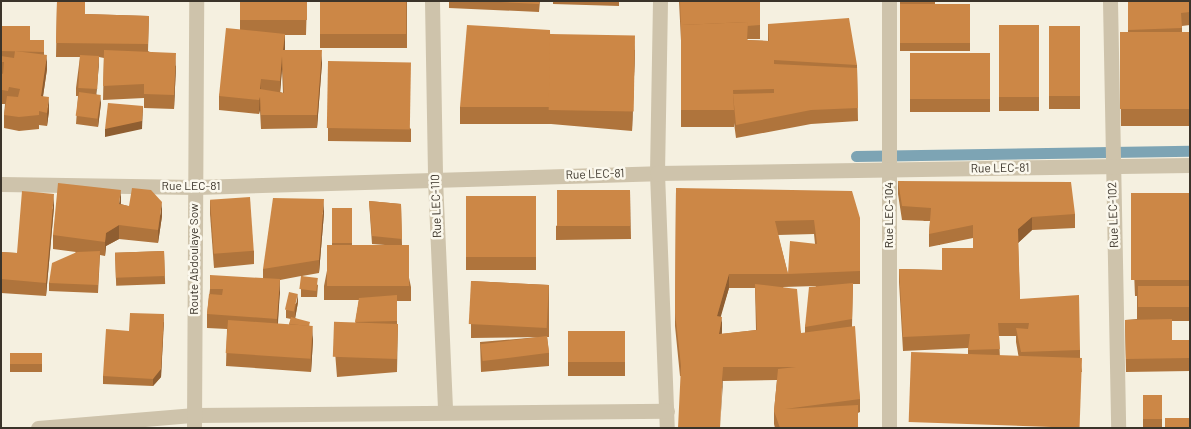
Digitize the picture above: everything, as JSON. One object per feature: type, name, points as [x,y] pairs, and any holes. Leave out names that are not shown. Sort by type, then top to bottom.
[{"type":"street","name":"Route Abdoulaye Sow","points":[[194,421],[196,1]]},
{"type":"street","name":"Rue LEC-110","points":[[432,1],[435,179],[445,411]]},
{"type":"street","points":[[660,1],[657,173],[667,428]]},
{"type":"street","name":"Rue LEC-104","points":[[889,1],[889,428]]},
{"type":"street","name":"Rue LEC-102","points":[[1110,1],[1111,166],[1118,428]]},
{"type":"street","name":"Rue LEC-81","points":[[1,184],[195,187],[657,173],[1190,165]]},
{"type":"street","points":[[38,428],[445,411],[667,411]]},
{"type":"building","points":[[57,1],[85,1],[85,14],[149,16],[148,44],[56,43]]},
{"type":"building","points":[[240,1],[307,1],[307,20],[240,20]]},
{"type":"building","points":[[320,1],[406,1],[406,34],[320,34]]},
{"type":"building","points":[[481,1],[539,1],[539,4]]},
{"type":"building","points":[[680,1],[760,1],[760,25],[747,26],[748,22],[681,25],[681,28]]},
{"type":"building","points":[[1128,1],[1190,1],[1190,12],[1181,13],[1182,28],[1128,30]]},
{"type":"building","points":[[900,4],[970,4],[970,43],[900,43]]},
{"type":"building","points":[[849,18],[857,65],[774,60],[774,89],[733,90],[734,110],[681,110],[681,25],[748,22],[747,40],[769,41],[768,24]]},
{"type":"building","points":[[467,25],[550,30],[551,107],[460,107]]},
{"type":"building","points":[[999,25],[1039,25],[1039,97],[999,97]]},
{"type":"building","points":[[1,26],[30,26],[30,40],[44,40],[44,52],[1,51]]},
{"type":"building","points":[[1049,26],[1080,26],[1080,96],[1049,96]]},
{"type":"building","points":[[226,28],[285,34],[283,50],[322,50],[317,115],[261,115],[260,97],[259,100],[219,96]],"holes":[[[282,56],[284,93],[260,89],[261,79],[280,81]]]},
{"type":"building","points":[[1120,32],[1190,32],[1190,109],[1120,109]]},
{"type":"building","points":[[550,34],[635,35],[634,111],[549,110]]},
{"type":"building","points":[[104,50],[176,53],[174,95],[144,94],[144,84],[103,86]]},
{"type":"building","points":[[15,51],[47,55],[41,96],[49,97],[47,113],[39,111],[39,115],[19,117],[4,115],[7,96],[18,97],[20,89],[9,87],[8,91],[2,90],[1,94],[1,73],[3,74],[4,62],[1,62],[1,56],[14,58]]},
{"type":"building","points":[[910,53],[990,53],[990,99],[910,99]]},
{"type":"building","points":[[80,55],[99,56],[97,89],[78,88]]},
{"type":"building","points":[[328,61],[411,62],[410,129],[327,128]]},
{"type":"building","points":[[774,64],[857,68],[858,108],[811,110],[736,125],[733,94],[774,93]]},
{"type":"building","points":[[79,92],[101,95],[97,119],[76,116]]},
{"type":"building","points":[[108,103],[143,106],[142,121],[105,129]]},
{"type":"building","points":[[898,181],[1071,182],[1075,214],[1032,217],[1018,229],[1020,299],[1079,295],[1080,350],[1021,352],[1016,328],[1028,329],[1029,323],[998,323],[1000,349],[968,350],[970,334],[903,337],[899,269],[942,270],[942,248],[973,248],[973,225],[929,234],[931,208],[902,206]]},
{"type":"building","points":[[58,183],[121,190],[119,204],[129,206],[132,188],[151,190],[162,202],[158,230],[119,225],[106,233],[105,242],[53,235]]},
{"type":"building","points":[[676,188],[852,191],[860,218],[860,271],[788,274],[729,274],[717,316],[722,317],[719,334],[757,330],[755,284],[797,289],[801,333],[855,326],[860,399],[785,409],[858,405],[858,428],[780,428],[774,411],[778,369],[796,367],[723,367],[720,428],[678,428],[681,366],[675,313]],"holes":[[[814,220],[817,244],[790,241],[788,274],[775,221]]]},
{"type":"building","points":[[557,190],[630,190],[630,226],[557,226]]},
{"type":"building","points":[[22,191],[54,194],[46,283],[1,279],[1,252],[17,253]]},
{"type":"building","points":[[1131,193],[1190,193],[1190,280],[1131,280]]},
{"type":"building","points":[[466,196],[536,196],[536,257],[466,257]]},
{"type":"building","points":[[250,197],[254,251],[214,254],[210,200]]},
{"type":"building","points":[[273,198],[324,199],[319,260],[263,269]]},
{"type":"building","points":[[369,201],[401,204],[402,239],[372,236]]},
{"type":"building","points":[[332,208],[352,208],[352,243],[332,243]]},
{"type":"building","points":[[327,245],[409,245],[409,286],[327,286]]},
{"type":"building","points":[[100,251],[98,285],[49,283],[52,263],[77,252]]},
{"type":"building","points":[[164,251],[165,276],[116,278],[115,253]]},
{"type":"building","points":[[210,275],[280,279],[277,319],[207,314],[209,294],[222,295],[223,289],[210,289]]},
{"type":"building","points":[[301,276],[318,278],[316,291],[299,289]]},
{"type":"building","points":[[471,281],[549,285],[547,328],[469,324]]},
{"type":"building","points":[[853,283],[852,319],[805,327],[809,287]]},
{"type":"building","points":[[1138,286],[1190,286],[1190,307],[1138,307]]},
{"type":"building","points":[[289,292],[298,294],[294,312],[285,310]]},
{"type":"building","points":[[397,295],[397,321],[355,322],[359,298]]},
{"type":"building","points":[[130,313],[164,314],[161,369],[153,379],[103,376],[106,329],[129,331]]},
{"type":"building","points":[[291,317],[310,322],[309,326],[289,324]]},
{"type":"building","points":[[1172,319],[1172,340],[1190,340],[1190,358],[1126,359],[1125,320]]},
{"type":"building","points":[[228,320],[313,326],[310,359],[226,353]]},
{"type":"building","points":[[334,322],[398,324],[397,359],[333,357]]},
{"type":"building","points":[[568,331],[625,331],[625,362],[568,362]]},
{"type":"building","points":[[547,336],[549,353],[483,361],[480,344]]},
{"type":"building","points":[[911,352],[1082,358],[1080,428],[909,422]]},
{"type":"building","points":[[10,353],[42,353],[42,364],[10,364]]},
{"type":"building","points":[[1143,395],[1162,395],[1162,419],[1143,419]]},
{"type":"building","points":[[1165,418],[1190,418],[1190,428],[1165,428]]},
{"type":"waterway","points":[[856,156],[1190,151]]}]
